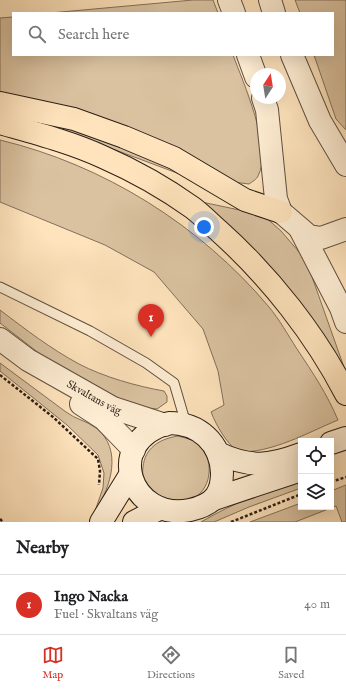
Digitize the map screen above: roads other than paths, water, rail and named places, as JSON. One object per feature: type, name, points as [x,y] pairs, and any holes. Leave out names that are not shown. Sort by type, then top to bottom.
[{"type":"highway","points":[[0,103],[74,119],[124,137],[174,158],[245,200],[281,212]]},
{"type":"highway","points":[[0,123],[54,138],[102,157],[160,187],[194,209],[237,248],[278,293],[313,340],[346,394]]},
{"type":"street","points":[[229,0],[234,12]]},
{"type":"street","points":[[248,56],[253,68]]},
{"type":"street","points":[[292,56],[320,121],[346,165]]},
{"type":"street","points":[[265,104],[267,110],[276,199],[281,212],[309,236],[321,238],[346,229]]},
{"type":"street","points":[[300,229],[341,308],[346,322]]},
{"type":"street","name":"Skvaltans väg","points":[[0,339],[28,360],[113,408],[175,424],[207,436],[218,453],[222,469],[221,487],[214,499]]},
{"type":"street","name":"Skvaltans väg","points":[[28,360],[56,388],[104,419],[134,450]]},
{"type":"street","points":[[173,515],[143,497],[130,475],[130,458],[134,450],[145,436],[175,424]]},
{"type":"street","points":[[334,443],[346,438]]},
{"type":"street","points":[[218,453],[234,461],[265,465],[298,455]]},
{"type":"street","points":[[334,458],[346,453]]},
{"type":"street","points":[[134,522],[173,515],[195,509],[214,499],[298,471]]},
{"type":"street","points":[[101,522],[130,475]]},
{"type":"lane","points":[[0,287],[90,332],[146,364],[174,383],[175,424]]},
{"type":"place","name":"Ingo Nacka","points":[[151,337]]}]
